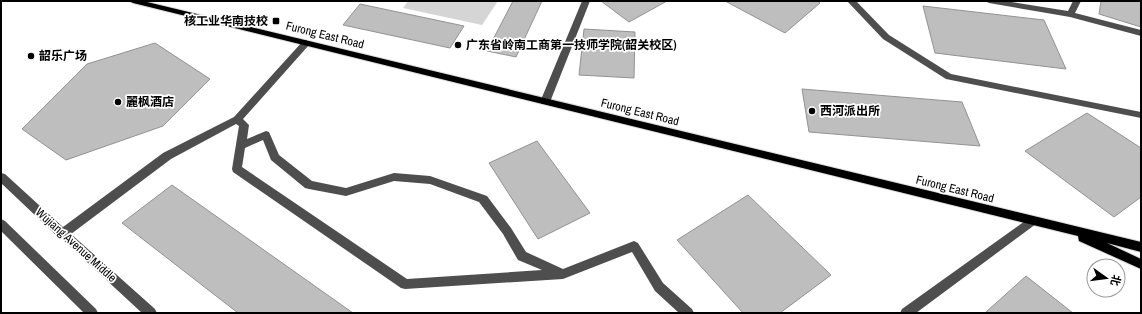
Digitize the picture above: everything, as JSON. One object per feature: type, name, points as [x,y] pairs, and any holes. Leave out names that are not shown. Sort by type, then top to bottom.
[{"type":"main road","name":"Furong East Road","points":[[133,1],[1141,247]]},
{"type":"main road","points":[[1061,228],[1141,264]]},
{"type":"street","points":[[545,102],[586,1]]},
{"type":"street","points":[[851,1],[886,37],[949,77],[1141,115]]},
{"type":"street","points":[[988,1],[1070,14],[1141,33]]},
{"type":"street","points":[[1070,14],[1077,1]]},
{"type":"street","points":[[62,234],[167,156],[237,119],[306,43]]},
{"type":"street","points":[[237,119],[244,125],[237,169],[405,284],[563,274],[634,246],[659,287],[688,313]]},
{"type":"street","points":[[240,146],[266,135],[275,157],[309,185],[346,192],[394,177],[401,177],[430,180],[483,199],[507,230],[522,256],[563,274]]},
{"type":"street","name":"Wujiang Avenue Middle","points":[[1,177],[62,234],[151,313]]},
{"type":"street","points":[[906,313],[1032,221]]},
{"type":"street","points":[[1,224],[92,313]]},
{"type":"shaded area","points":[[408,1],[498,1],[482,25],[403,8]]},
{"type":"building","points":[[513,1],[542,1],[516,57],[487,51]]},
{"type":"building","points":[[601,1],[667,1],[629,22]]},
{"type":"building","points":[[725,1],[817,1],[820,3],[785,33]]},
{"type":"building","points":[[1101,1],[1141,1],[1141,27],[1099,14]]},
{"type":"building","points":[[360,4],[464,26],[450,48],[343,25]]},
{"type":"building","points":[[923,6],[1044,20],[1066,69],[935,53]]},
{"type":"building","points":[[584,29],[635,32],[634,78],[579,75]]},
{"type":"building","name":"麗枫酒店","points":[[155,43],[210,79],[163,126],[66,160],[22,129],[87,64]]},
{"type":"building","points":[[802,89],[962,102],[980,146],[809,132]]},
{"type":"building","points":[[1087,113],[1141,148],[1141,197],[1114,217],[1025,151]]},
{"type":"building","points":[[537,141],[590,213],[538,239],[489,163]]},
{"type":"building","points":[[172,185],[353,313],[238,313],[122,223]]},
{"type":"building","points":[[748,195],[831,275],[780,313],[743,313],[677,240]]},
{"type":"building","points":[[1026,276],[1073,313],[985,313]]},
{"type":"place","name":"核工业华南技校","points":[[276,21]]},
{"type":"place","name":"广东省岭南工商第一技师学院(韶关校区)","points":[[458,45]]},
{"type":"place","name":"韶乐广场","points":[[31,56]]},
{"type":"place","name":"麗枫酒店","points":[[118,102]]},
{"type":"place","name":"西河派出所","points":[[812,111]]}]
